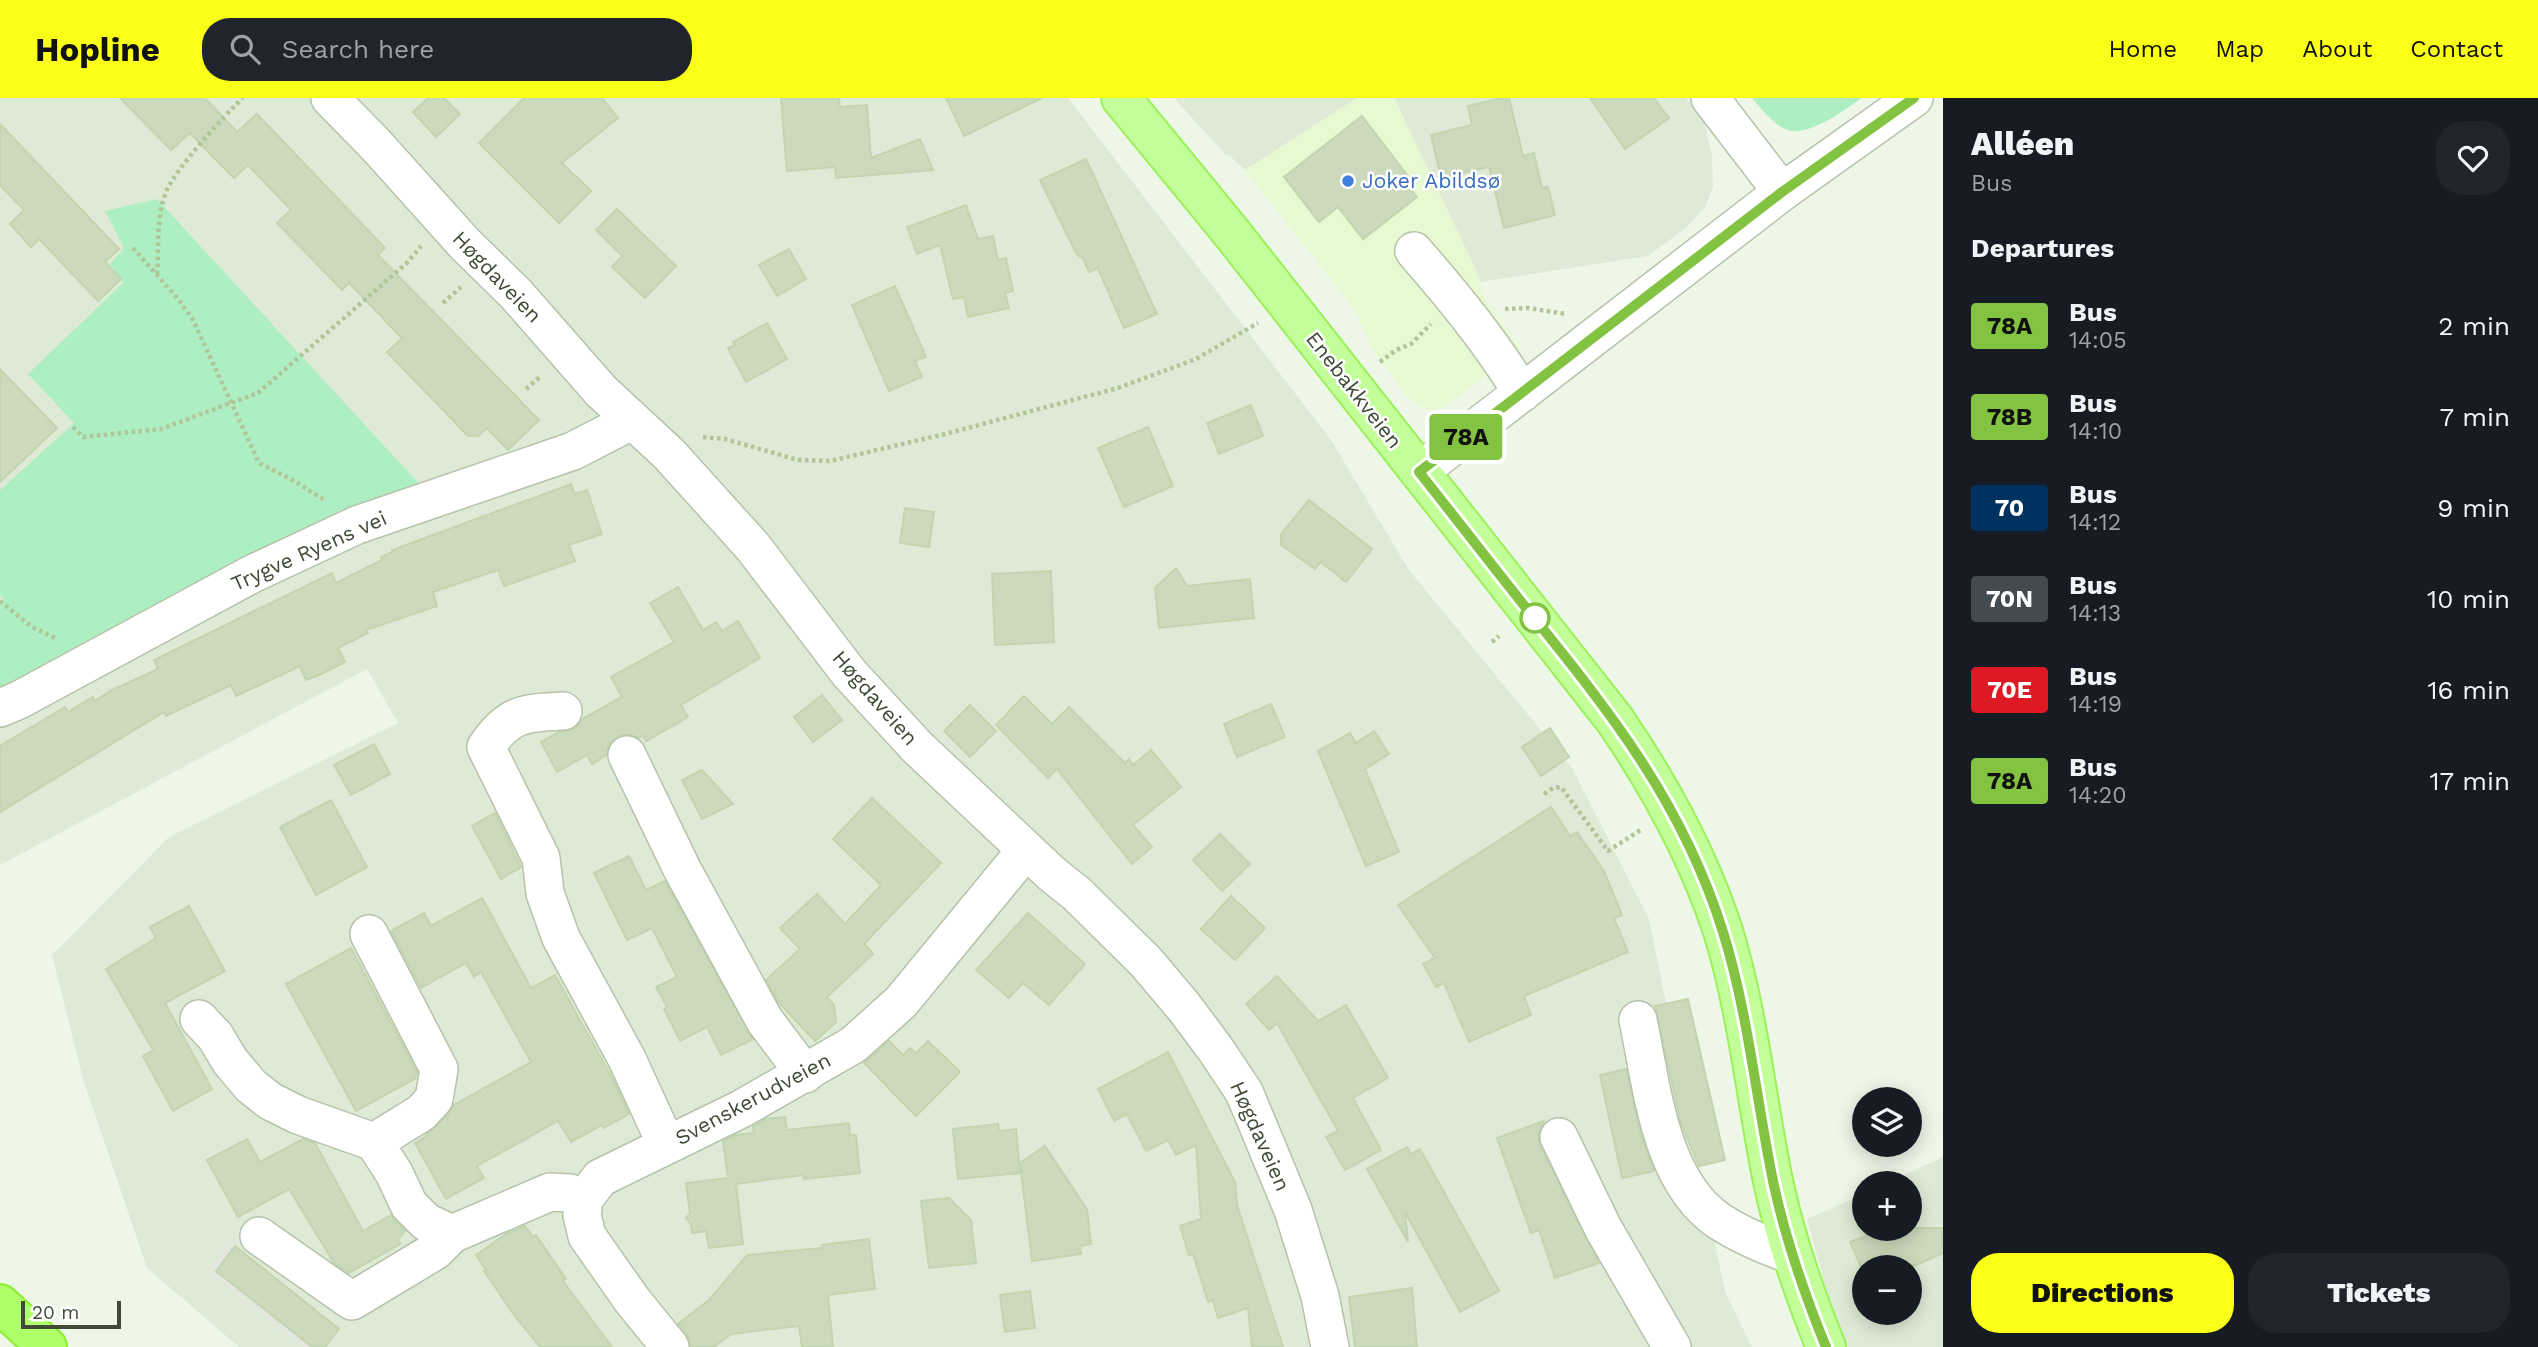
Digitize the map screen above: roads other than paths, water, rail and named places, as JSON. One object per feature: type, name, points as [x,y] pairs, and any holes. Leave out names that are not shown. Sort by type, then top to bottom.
[{"type":"highway","points":[[0,1304],[47,1347]]},
{"type":"main road","name":"Enebakkveien","points":[[1121,98],[1231,233],[1615,720],[1669,804],[1708,889],[1733,970],[1773,1182],[1792,1255],[1826,1347]]},
{"type":"street","name":"Høgdaveien","points":[[330,98],[465,244],[516,294],[601,391],[669,454],[753,547],[849,673],[917,747],[1026,850],[1077,894],[1146,962],[1184,1007],[1244,1093],[1293,1210],[1320,1296],[1330,1347]]},
{"type":"street","points":[[1710,98],[1782,192]]},
{"type":"street","points":[[1419,472],[1782,192],[1914,98]]},
{"type":"street","points":[[1414,251],[1456,300],[1508,369],[1522,393]]},
{"type":"street","name":"Trygve Ryens vei","points":[[0,708],[252,574],[357,525],[642,430]]},
{"type":"street","points":[[563,711],[536,712],[518,717],[499,728],[486,747],[541,858],[545,893],[561,938],[627,1059],[666,1144]]},
{"type":"street","points":[[627,755],[682,869],[765,1021],[805,1073]]},
{"type":"street","name":"Svenskerudveien","points":[[584,1199],[600,1178],[741,1108],[853,1045],[901,1002],[1026,850]]},
{"type":"street","points":[[369,934],[439,1069],[433,1099],[421,1113],[374,1142]]},
{"type":"street","points":[[199,1019],[215,1036],[230,1061],[251,1086],[270,1101],[298,1115],[374,1142],[394,1173],[409,1205],[426,1222],[452,1234]]},
{"type":"street","points":[[1638,1020],[1664,1140],[1678,1175],[1702,1206],[1717,1220],[1753,1241],[1792,1255]]},
{"type":"street","points":[[1559,1137],[1603,1228],[1672,1347]]},
{"type":"street","points":[[259,1237],[352,1301],[435,1251],[452,1234],[550,1192],[570,1193],[584,1199],[582,1216],[587,1236],[632,1300],[670,1347]]},
{"type":"place","name":"Joker Abildsø","points":[[1348,181]]}]
